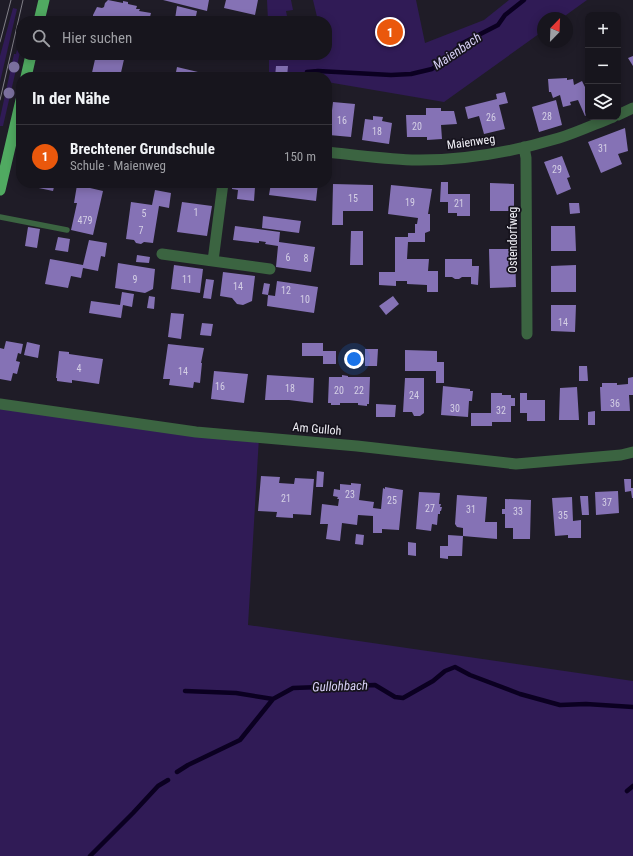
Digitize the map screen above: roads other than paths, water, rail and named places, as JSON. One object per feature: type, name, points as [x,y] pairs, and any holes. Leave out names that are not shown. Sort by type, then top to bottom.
[{"type":"main road","points":[[40,16],[44,0]]},
{"type":"main road","points":[[27,72],[30,60]]},
{"type":"main road","points":[[0,190],[16,121]]},
{"type":"street","points":[[621,114],[633,108]]},
{"type":"street","name":"Maienweg","points":[[332,153],[388,159],[436,160],[478,156],[560,138],[605,120]]},
{"type":"street","name":"Ostendorfweg","points":[[524,147],[526,158],[526,334]]},
{"type":"street","points":[[213,261],[222,188]]},
{"type":"street","points":[[162,254],[270,269]]},
{"type":"street","name":"Am Gulloh","points":[[0,404],[196,432],[357,446],[516,464],[621,455],[633,452]]},
{"type":"lane","points":[[0,217],[67,230]]},
{"type":"waterway","name":"Maienbach","points":[[307,72],[318,71],[391,75],[411,74],[432,69],[453,54],[461,44],[498,25],[505,15],[524,0]]},
{"type":"waterway","name":"Gullohbach","points":[[177,772],[188,765],[240,740],[273,699],[293,688],[375,685],[395,697],[403,698],[433,681],[445,671],[455,667],[470,675],[520,694],[560,705],[586,704],[633,707]]},
{"type":"waterway","points":[[185,691],[236,693],[273,699]]},
{"type":"waterway","name":"Gullohbach","points":[[90,856],[158,786],[168,780]]},
{"type":"waterway","points":[[627,791],[633,786]]},
{"type":"tram line","points":[[0,42],[11,0]]},
{"type":"tram line","points":[[19,16],[23,0]]},
{"type":"tram line","points":[[0,100],[16,30]]},
{"type":"place","name":"Brechtener Grundschule","points":[[390,32]]}]
